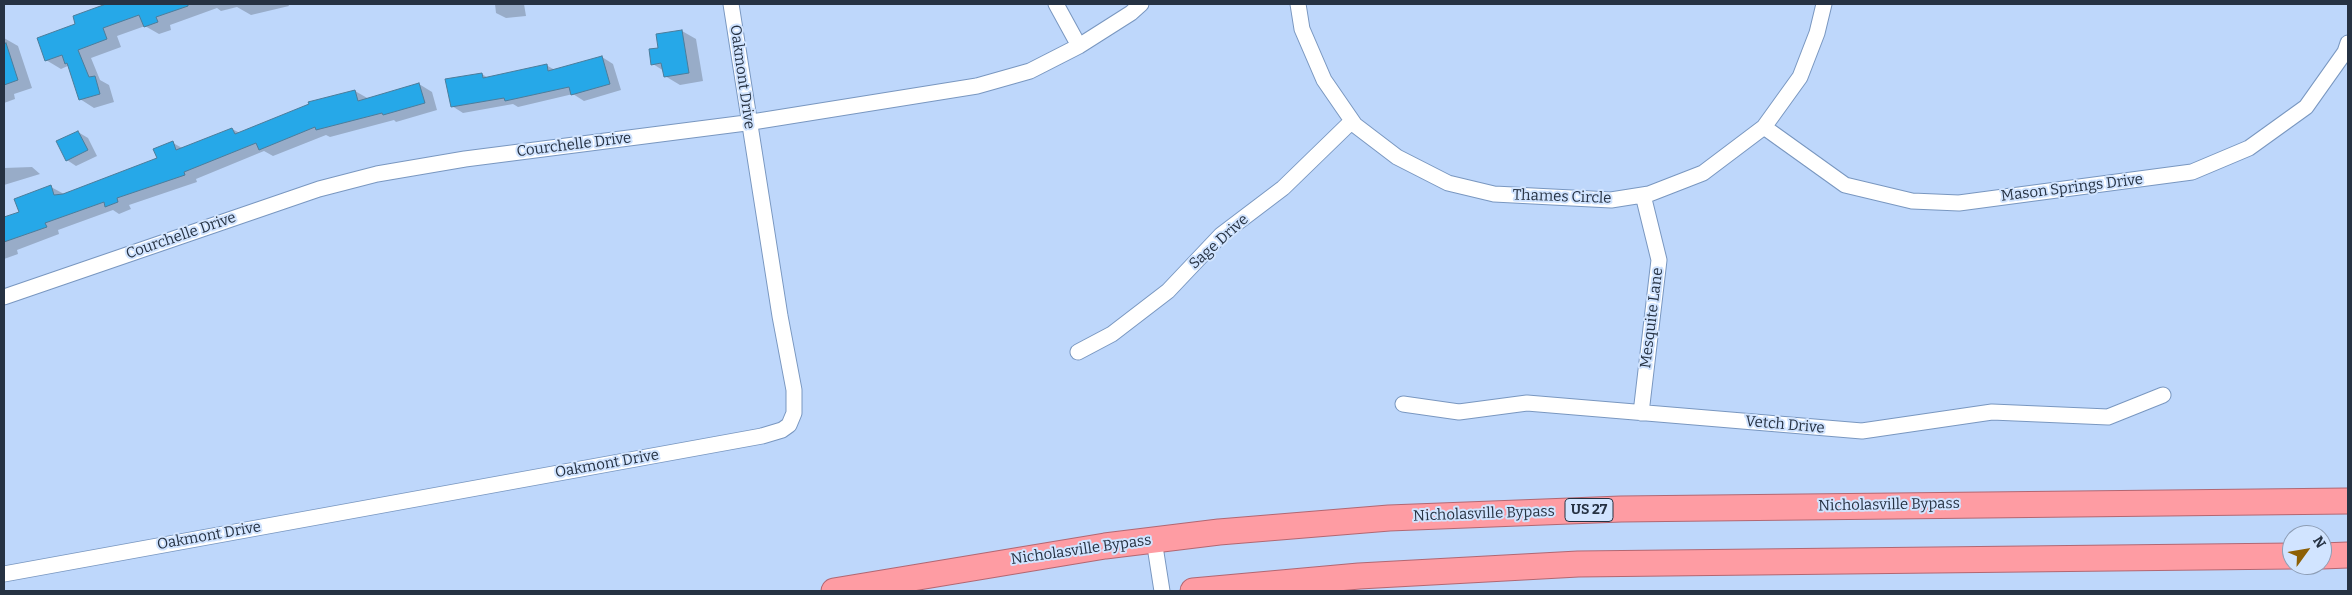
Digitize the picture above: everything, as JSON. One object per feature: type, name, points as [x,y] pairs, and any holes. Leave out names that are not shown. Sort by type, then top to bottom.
[{"type":"highway","name":"Nicholasville Bypass","points":[[834,591],[1001,562],[1154,540],[1370,519],[1504,512],[1906,504],[2348,501]]},
{"type":"highway","points":[[2332,556],[2348,555]]},
{"type":"highway","points":[[1192,591],[1359,576],[1569,564],[2282,556]]},
{"type":"street","name":"Oakmont Drive","points":[[4,574],[762,436],[782,430],[789,425],[794,413],[794,390],[748,122],[731,4]]},
{"type":"street","points":[[1056,4],[1079,46]]},
{"type":"street","name":"Courchelle Drive","points":[[4,296],[319,189],[377,174],[475,158],[748,122],[977,86],[1030,71],[1079,46],[1131,13],[1141,4]]},
{"type":"street","name":"Thames Circle","points":[[1298,4],[1302,29],[1324,80],[1355,125],[1397,157],[1448,183],[1494,194],[1611,200],[1643,195],[1703,173],[1764,127],[1800,77],[1817,33],[1824,4]]},
{"type":"street","name":"Mason Springs Drive","points":[[1764,127],[1845,185],[1912,200],[1959,203],[2192,172],[2249,148],[2306,107],[2348,43]]},
{"type":"street","name":"Sage Drive","points":[[1078,352],[1112,334],[1168,291],[1221,235],[1283,188],[1352,120]]},
{"type":"street","name":"Mesquite Lane","points":[[1641,412],[1659,260],[1643,195]]},
{"type":"street","name":"Vetch Drive","points":[[1403,404],[1459,412],[1528,403],[1862,431],[1992,412],[2108,417],[2163,395]]},
{"type":"street","points":[[1154,540],[1162,591]]},
{"type":"building","points":[[106,4],[188,4],[188,6],[156,17],[158,22],[144,27],[139,15],[103,28],[107,39],[78,50],[89,77],[95,76],[100,94],[79,100],[67,63],[65,64],[62,55],[45,61],[37,38],[75,24],[73,16]]},
{"type":"building","points":[[682,30],[689,73],[664,77],[661,63],[651,65],[649,49],[658,48],[656,34]]},
{"type":"building","points":[[6,43],[18,80],[4,85],[4,44]]},
{"type":"building","points":[[602,56],[610,84],[571,95],[569,87],[505,101],[504,98],[451,107],[445,79],[482,73],[483,78],[547,64],[548,71]]},
{"type":"building","points":[[419,83],[425,103],[383,115],[382,113],[316,130],[315,127],[259,150],[256,143],[184,172],[185,175],[117,198],[118,202],[105,207],[104,202],[45,223],[47,227],[4,242],[4,217],[19,212],[14,199],[51,185],[54,195],[63,194],[157,158],[153,149],[173,141],[176,150],[232,128],[235,134],[309,104],[308,102],[355,90],[358,101]]},
{"type":"building","points":[[78,131],[88,150],[66,161],[56,141]]}]
